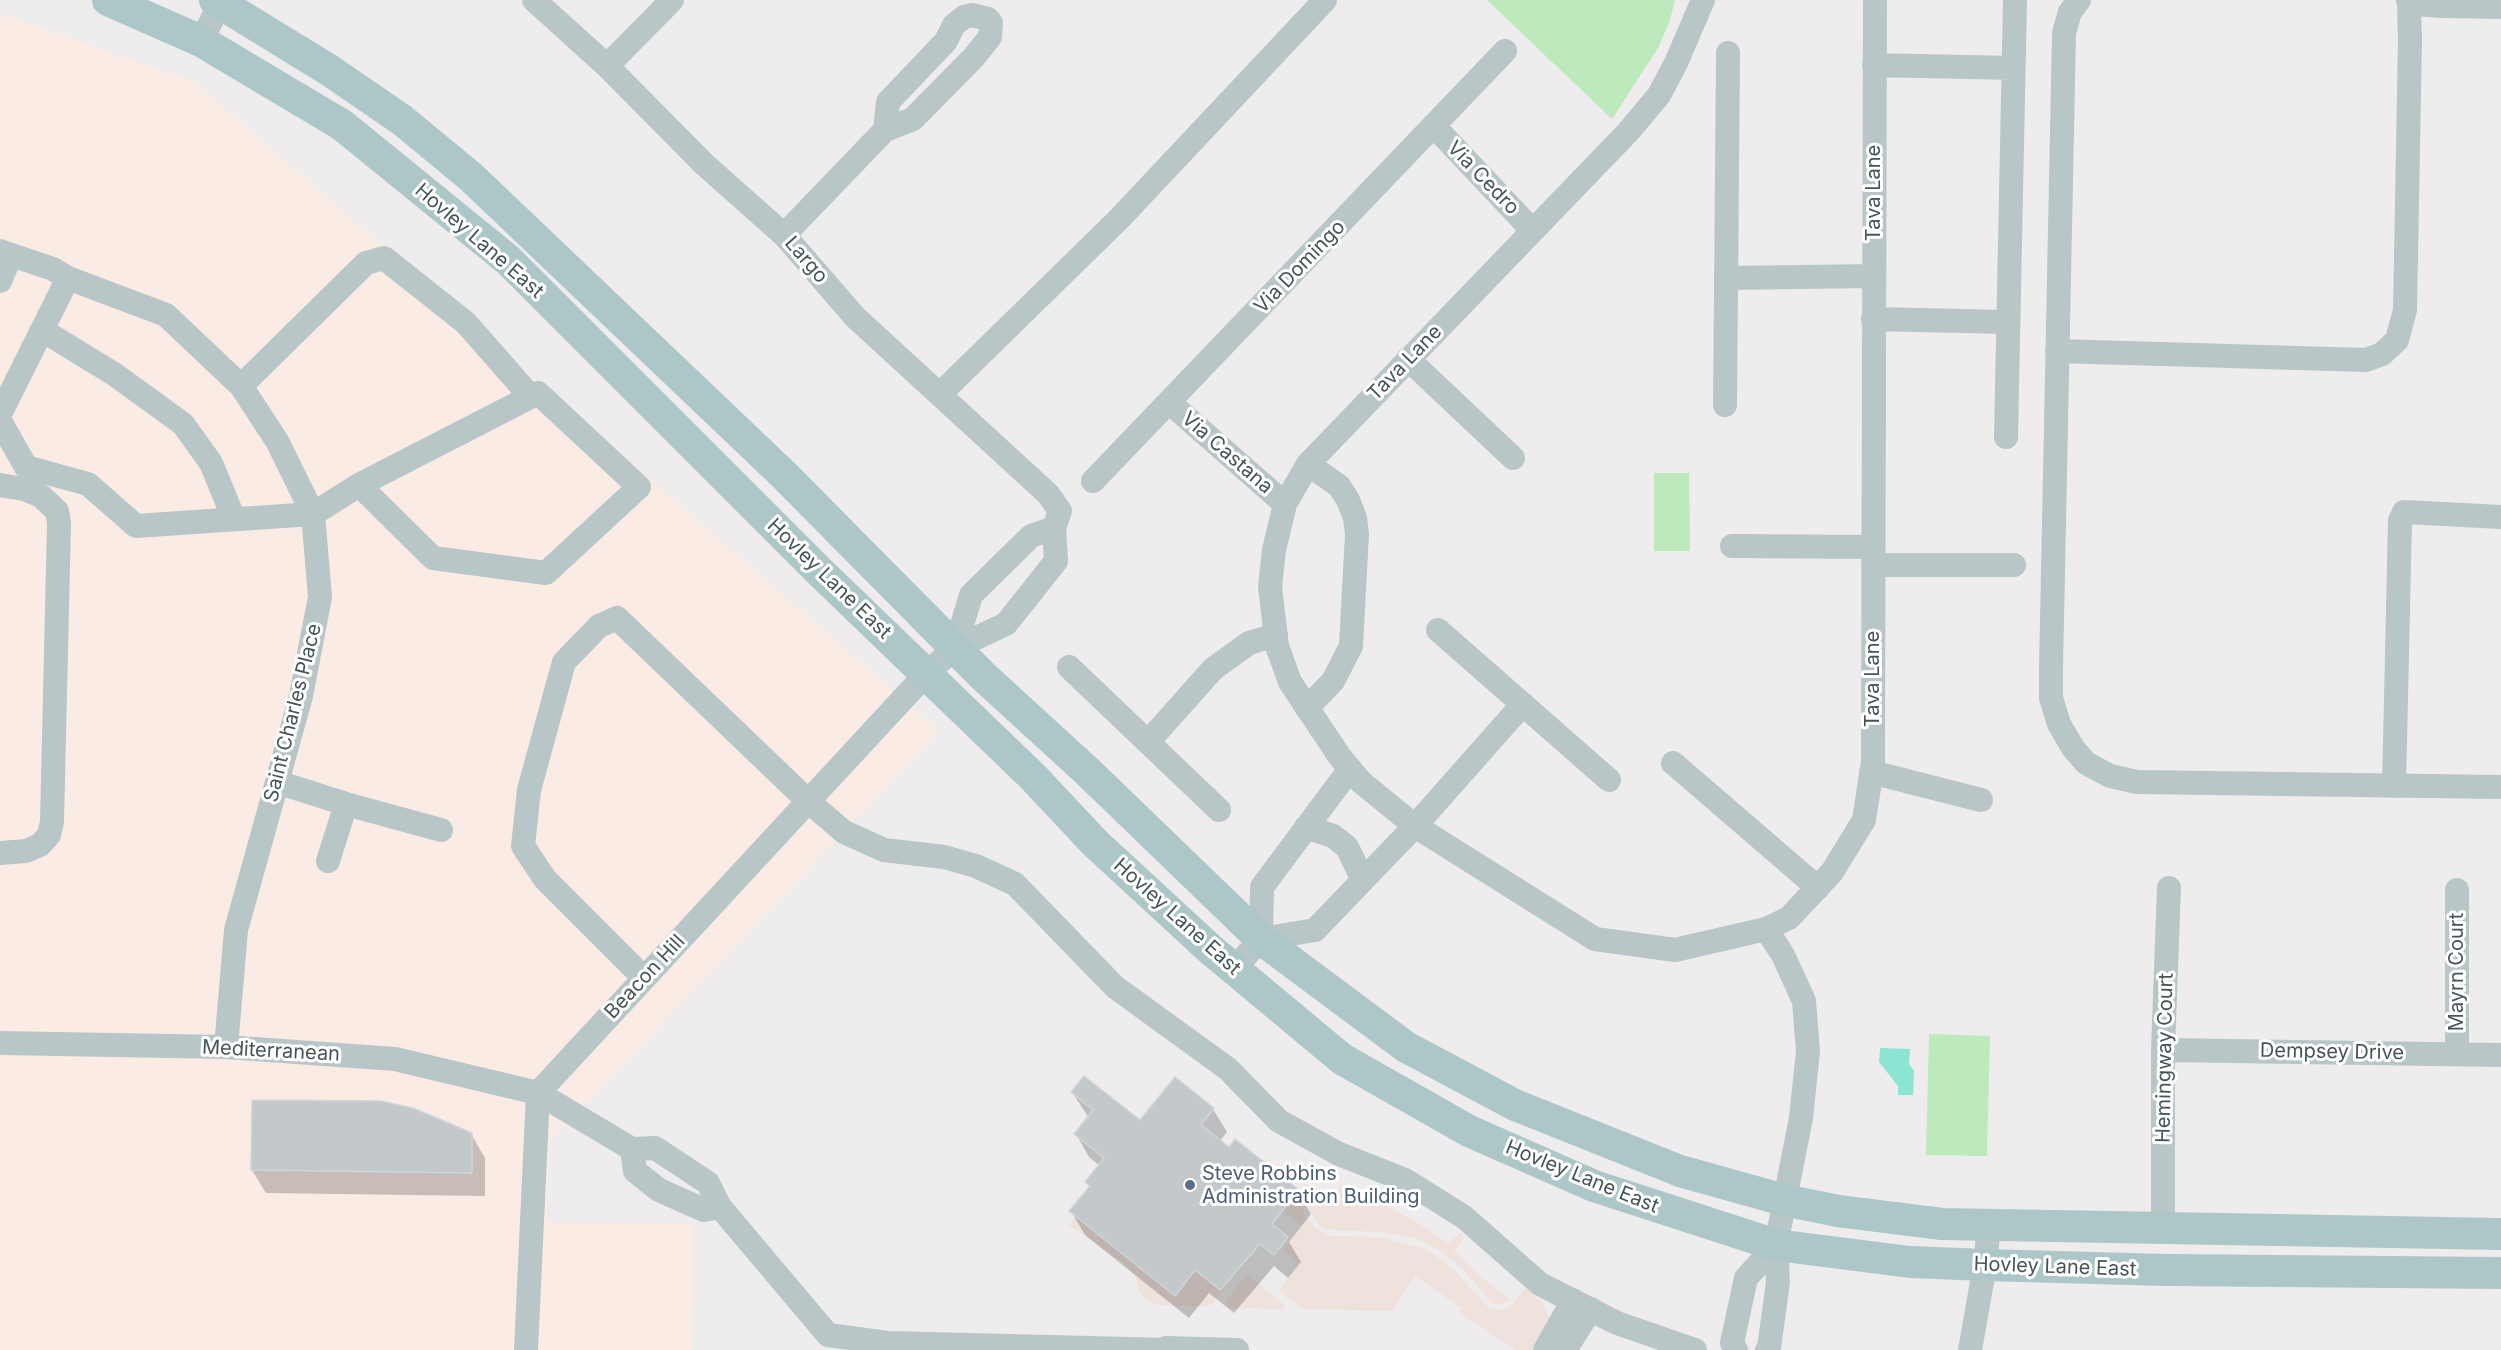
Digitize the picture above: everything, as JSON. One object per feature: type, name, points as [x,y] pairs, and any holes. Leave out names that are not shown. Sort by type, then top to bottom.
[{"type":"main road","name":"Hovley Lane East","points":[[108,0],[201,41],[342,124],[508,260],[777,530],[1033,777],[1095,843],[1234,969],[1342,1059],[1469,1131],[1594,1186],[1776,1245],[1910,1262],[2166,1270],[2501,1274]]},
{"type":"main road","name":"Hovley Lane East","points":[[219,1],[329,70],[402,120],[471,177],[784,475],[955,648],[1261,939],[1406,1047],[1515,1105],[1680,1171],[1784,1200],[1838,1211],[1919,1221],[1989,1225],[2501,1234]]},
{"type":"street","name":"Largo","points":[[534,0],[607,66],[704,164],[784,235],[855,317],[1048,494],[1060,511],[1054,528],[1056,561],[1006,624],[955,648],[927,673]]},
{"type":"street","points":[[607,66],[672,0]]},
{"type":"street","points":[[940,394],[1119,219],[1325,0]]},
{"type":"street","name":"Tava Lane","points":[[1703,0],[1676,63],[1659,95],[1600,163],[1408,358],[1308,465],[1285,504],[1274,550],[1270,587],[1277,646],[1290,682],[1361,782],[1415,826],[1595,939],[1675,950],[1766,929],[1789,918],[1832,872],[1864,820],[1871,772],[1875,0]]},
{"type":"street","points":[[2006,437],[2014,0]]},
{"type":"street","points":[[2079,0],[2070,12],[2064,33],[2051,698],[2059,724],[2073,748],[2086,763],[2110,776],[2137,782],[2501,787]]},
{"type":"street","points":[[2057,351],[2366,360],[2382,354],[2397,340],[2405,310],[2409,0]]},
{"type":"street","points":[[2409,0],[2416,4],[2442,6],[2501,7]]},
{"type":"street","points":[[201,41],[219,1]]},
{"type":"street","points":[[784,235],[885,130],[913,119],[974,57],[990,37],[991,23],[988,19],[972,15],[964,17],[954,25],[946,41],[888,102],[885,130]]},
{"type":"street","name":"Via Domingo","points":[[1093,481],[1505,51]]},
{"type":"street","points":[[1725,405],[1728,53]]},
{"type":"street","points":[[1874,65],[2013,68]]},
{"type":"street","name":"Via Cedro","points":[[1434,126],[1532,230]]},
{"type":"street","points":[[0,281],[5,253]]},
{"type":"street","name":"Saint Charles Place","points":[[5,253],[166,315],[241,386],[277,441],[313,514],[320,597],[302,696],[236,930],[226,1047]]},
{"type":"street","points":[[241,386],[366,263],[384,258],[466,323],[530,396]]},
{"type":"street","points":[[1726,278],[1873,276]]},
{"type":"street","points":[[0,414],[68,278]]},
{"type":"street","points":[[1873,319],[2008,322]]},
{"type":"street","points":[[42,330],[114,374],[183,424],[211,463],[234,519]]},
{"type":"street","points":[[1408,358],[1513,458]]},
{"type":"street","points":[[0,421],[26,467],[88,484],[136,526],[313,514],[359,485],[538,393],[639,487],[546,573],[433,558],[359,485]]},
{"type":"street","name":"Via Castana","points":[[1170,403],[1285,504]]},
{"type":"street","points":[[1307,708],[1333,681],[1351,646],[1357,534],[1355,518],[1339,486],[1308,465]]},
{"type":"street","points":[[0,484],[41,495],[57,511],[59,523],[52,822],[49,835],[40,845],[26,851],[0,853]]},
{"type":"street","points":[[2394,786],[2400,520],[2404,512],[2501,517]]},
{"type":"street","points":[[955,648],[971,595],[1031,536],[1054,528]]},
{"type":"street","points":[[1732,546],[2014,565]]},
{"type":"street","points":[[644,978],[545,879],[523,846],[529,790],[564,662],[599,626],[617,618],[808,801],[844,832],[885,850],[944,857],[976,866],[1015,884],[1115,987],[1228,1069],[1279,1121],[1339,1154],[1405,1180],[1464,1217],[1540,1284],[1617,1323],[1695,1350]]},
{"type":"street","points":[[1438,630],[1610,780]]},
{"type":"street","points":[[1148,742],[1213,669],[1249,644],[1276,634]]},
{"type":"street","points":[[1070,668],[1219,810]]},
{"type":"street","name":"Beacon Hill","points":[[538,1093],[927,673]]},
{"type":"street","points":[[1234,969],[1261,939],[1315,930],[1415,826],[1523,704]]},
{"type":"street","points":[[1673,763],[1818,888]]},
{"type":"street","points":[[1261,939],[1263,886],[1350,769]]},
{"type":"street","points":[[1871,772],[1981,800]]},
{"type":"street","points":[[277,782],[441,830]]},
{"type":"street","points":[[328,861],[346,804]]},
{"type":"street","points":[[1306,827],[1333,836],[1347,847],[1363,880]]},
{"type":"street","name":"Hemingway Court","points":[[2163,1228],[2163,1050],[2169,888]]},
{"type":"street","name":"Mayrn Court","points":[[2457,890],[2457,1054]]},
{"type":"street","points":[[1766,929],[1783,955],[1804,1001],[1808,1052],[1801,1118],[1776,1245],[1778,1282],[1767,1350]]},
{"type":"street","name":"Mediterranean","points":[[0,1043],[226,1047],[395,1059],[538,1093],[632,1149]]},
{"type":"street","name":"Dempsey Drive","points":[[2163,1050],[2501,1055]]},
{"type":"street","points":[[526,1350],[538,1093]]},
{"type":"street","points":[[720,1207],[704,1210],[659,1190],[635,1171],[632,1149],[655,1148],[708,1183],[720,1207],[828,1335],[888,1343],[1237,1350]]},
{"type":"street","points":[[1970,1350],[1985,1265],[1989,1225]]},
{"type":"street","points":[[1736,1350],[1732,1343],[1746,1278],[1776,1245]]},
{"type":"street","points":[[1545,1350],[1582,1305]]},
{"type":"street","points":[[1565,1350],[1582,1305]]},
{"type":"shaded area","points":[[1487,0],[1675,0],[1670,20],[1658,48],[1612,119]]},
{"type":"shaded area","points":[[0,13],[194,82],[939,731],[549,1143],[547,1222],[694,1224],[692,1350],[0,1350]]},
{"type":"shaded area","points":[[1654,473],[1689,473],[1690,551],[1654,551]]},
{"type":"shaded area","points":[[1929,1034],[1990,1036],[1987,1156],[1926,1155]]},
{"type":"shaded area","points":[[1880,1048],[1910,1049],[1909,1064],[1914,1071],[1913,1095],[1898,1095],[1898,1086],[1879,1062]]},
{"type":"sand","points":[[1304,1183],[1336,1196],[1340,1186],[1391,1208],[1428,1229],[1448,1245],[1459,1233],[1464,1238],[1454,1251],[1480,1276],[1510,1299],[1502,1304],[1492,1303],[1464,1271],[1441,1251],[1418,1239],[1381,1232],[1323,1228],[1317,1223],[1307,1204]]},
{"type":"sand","points":[[1299,1190],[1304,1214],[1316,1229],[1331,1236],[1380,1237],[1426,1249],[1454,1270],[1489,1308],[1501,1310],[1508,1308],[1526,1288],[1544,1305],[1550,1319],[1535,1350],[1515,1350],[1459,1312],[1461,1308],[1415,1276],[1392,1311],[1303,1309],[1279,1290],[1299,1264],[1282,1250],[1301,1226],[1282,1211]]},
{"type":"sand","points":[[1076,1217],[1175,1295],[1195,1270],[1220,1290],[1230,1281],[1213,1303],[1206,1307],[1159,1305],[1150,1302],[1139,1292],[1136,1278],[1125,1264],[1069,1225]]},
{"type":"sand","points":[[1246,1276],[1251,1277],[1285,1306],[1283,1309],[1228,1308],[1225,1301]]},
{"type":"building","name":"Steve Robbins Administration Building","points":[[1084,1076],[1140,1120],[1175,1077],[1214,1108],[1201,1125],[1229,1147],[1235,1139],[1299,1190],[1272,1224],[1288,1237],[1274,1255],[1260,1244],[1220,1290],[1195,1270],[1175,1296],[1069,1211],[1090,1186],[1085,1182],[1104,1158],[1074,1134],[1093,1110],[1071,1092]]},
{"type":"building","points":[[252,1100],[380,1101],[413,1108],[472,1133],[472,1173],[251,1170]]},
{"type":"place","name":"Steve Robbins Administration Building","points":[[1190,1185]]}]
